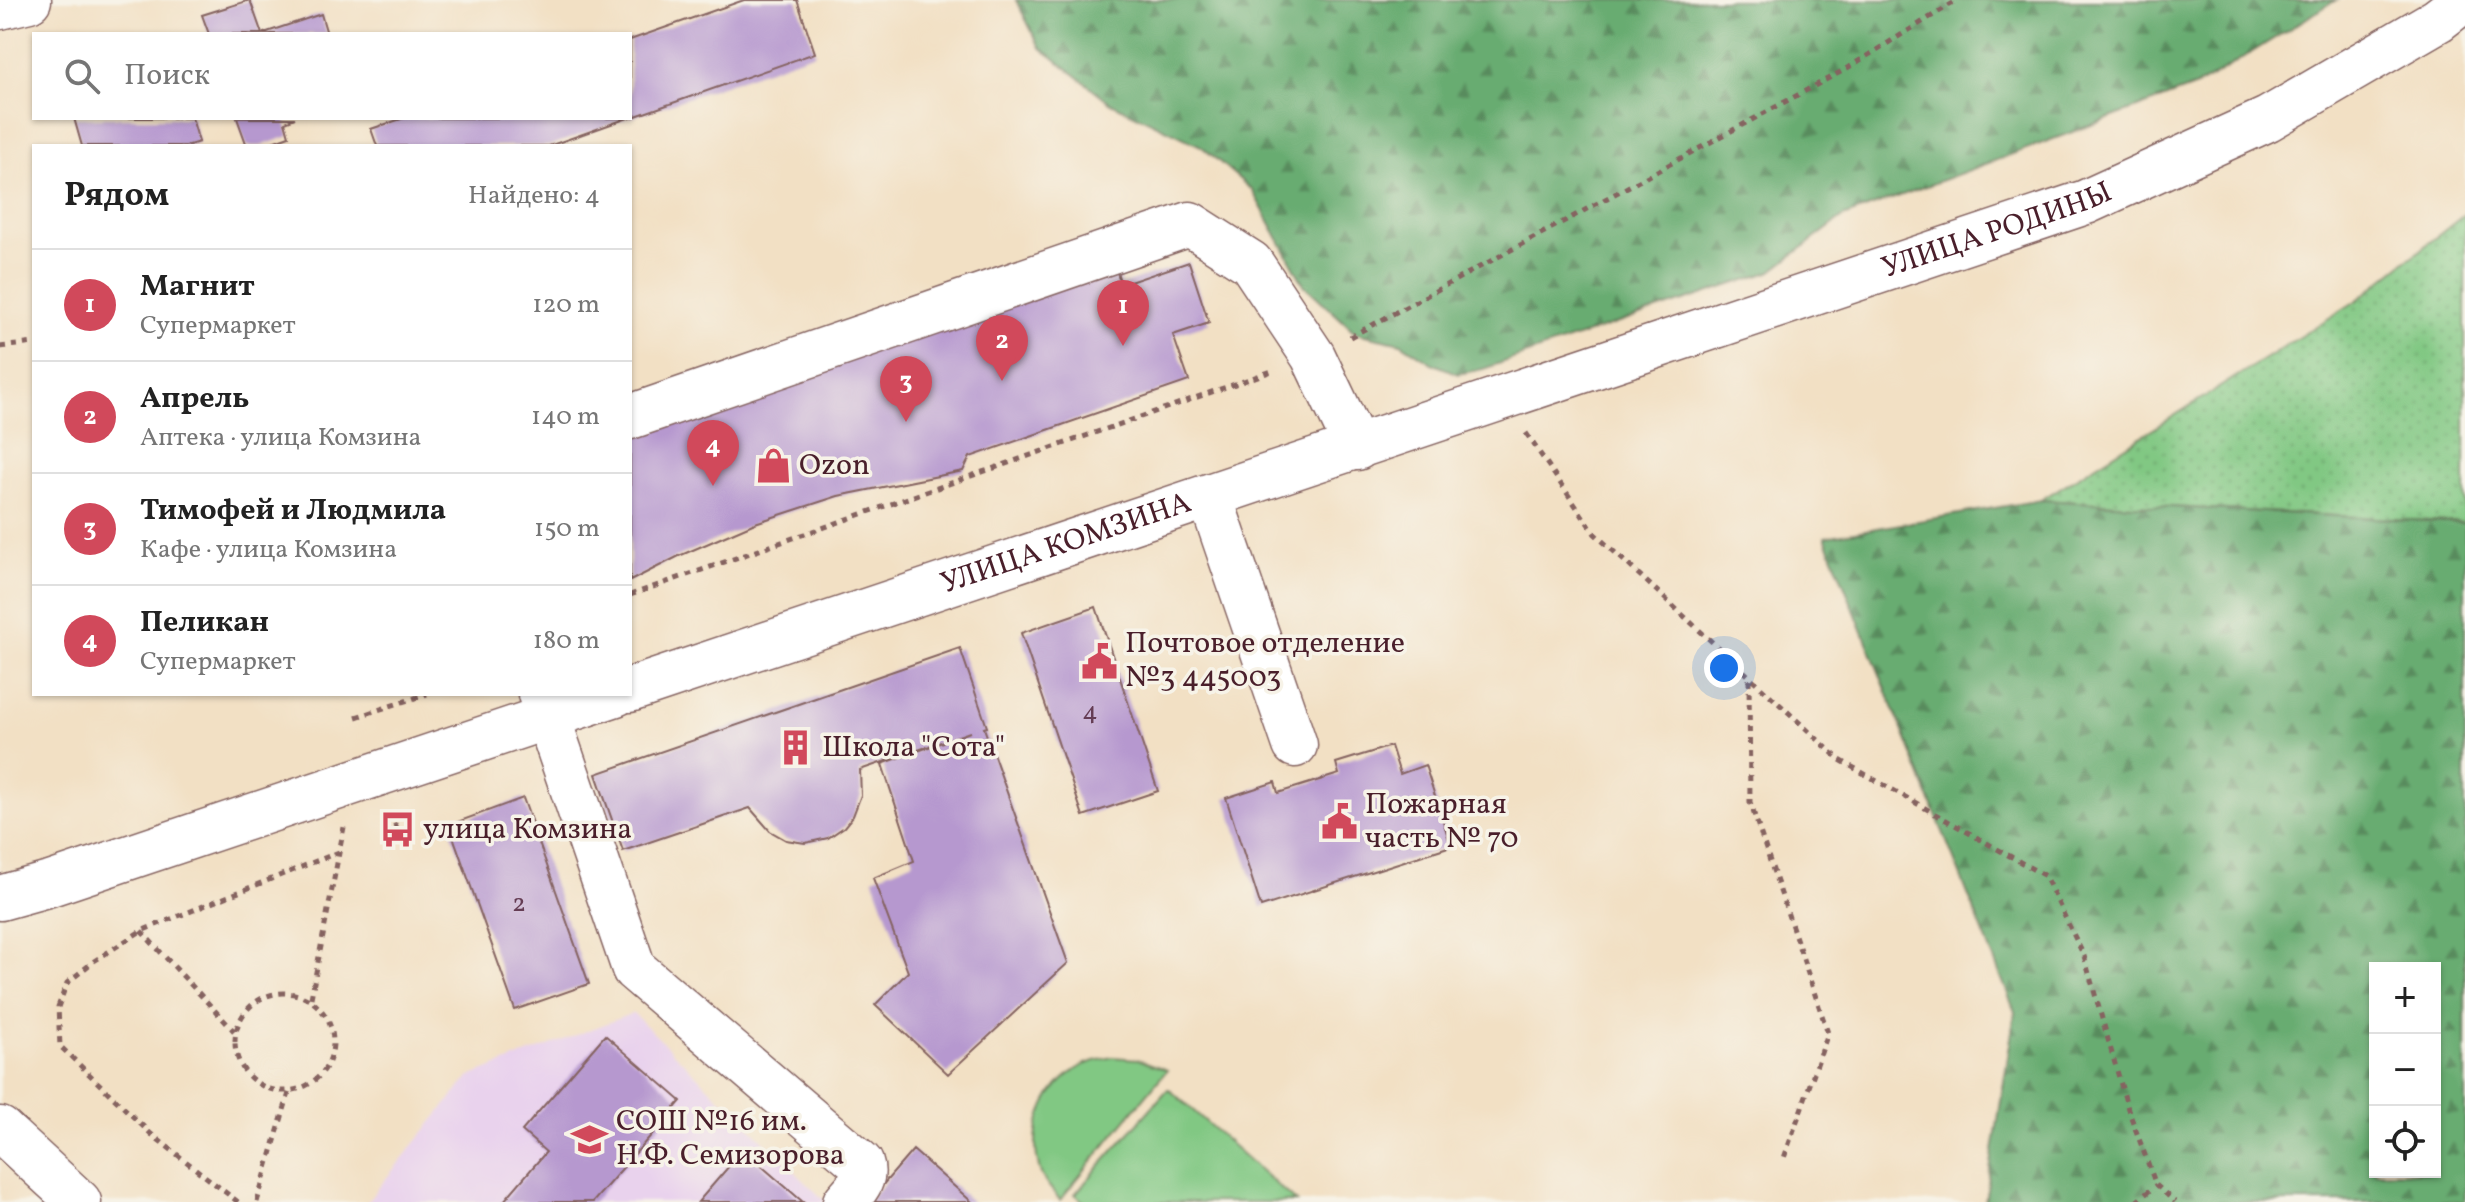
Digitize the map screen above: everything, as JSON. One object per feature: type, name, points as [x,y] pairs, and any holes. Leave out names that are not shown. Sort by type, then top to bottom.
[{"type":"main road","points":[[0,7],[29,0]]},
{"type":"main road","name":"УЛИЦА РОДИНЫ","points":[[1503,399],[2086,202],[2268,119],[2438,20],[2464,0]]},
{"type":"main road","points":[[632,416],[1190,224],[1251,263],[1313,356],[1357,448]]},
{"type":"main road","name":"УЛИЦА КОМЗИНА","points":[[632,689],[1503,399]]},
{"type":"main road","points":[[1210,497],[1295,745]]},
{"type":"main road","points":[[0,898],[50,884],[544,705],[603,696]]},
{"type":"main road","points":[[544,705],[634,969],[861,1163],[865,1173],[861,1183],[845,1202]]},
{"type":"main road","points":[[0,916],[50,884]]},
{"type":"main road","points":[[0,1129],[79,1202]]},
{"type":"path","points":[[632,594],[1313,356],[1844,70],[1958,0]]},
{"type":"path","points":[[0,347],[32,343]]},
{"type":"path","points":[[1503,399],[1595,534],[1840,760],[2045,876],[2084,956],[2128,1109],[2156,1185],[2175,1202]]},
{"type":"path","points":[[1749,678],[1750,802],[1828,1033],[1784,1158]]},
{"type":"path","points":[[356,717],[421,696]]},
{"type":"path","points":[[390,812],[397,830]]},
{"type":"path","points":[[311,998],[345,826]]},
{"type":"path","points":[[238,1202],[151,1134],[60,1046],[58,1007],[67,983],[94,961],[141,931],[339,852]]},
{"type":"path","points":[[141,931],[234,1031],[237,1063],[258,1086],[289,1093],[318,1081],[334,1054],[331,1022],[311,998],[280,992],[251,1005],[234,1031]]},
{"type":"path","points":[[257,1202],[289,1093]]},
{"type":"path","points":[[2136,1202],[2156,1185]]},
{"type":"shaded area","name":"СОШ №16 им. Н.Ф. Семизорова","points":[[633,1013],[826,1202],[367,1202],[469,1077]]},
{"type":"green space","points":[[1016,0],[2336,0],[2199,85],[1843,217],[1772,271],[1483,369],[1458,374],[1432,363],[1401,343],[1356,333],[1304,285],[1252,190],[1201,146],[1111,103],[1040,47]]},
{"type":"green space","points":[[2465,214],[2465,523],[2041,500],[2356,301]]},
{"type":"green space","points":[[2041,500],[2465,523],[2465,1202],[1985,1202],[2015,1012],[1825,537]]},
{"type":"green space","points":[[1112,1057],[1138,1059],[1167,1070],[1060,1200],[1041,1174],[1037,1158],[1036,1143],[1042,1112],[1058,1086],[1069,1075],[1085,1064]]},
{"type":"green space","points":[[1168,1089],[1296,1202],[1084,1202],[1075,1194]]},
{"type":"building","points":[[250,0],[261,32],[208,32],[202,15]]},
{"type":"building","points":[[744,0],[797,0],[815,53],[632,117],[632,39]]},
{"type":"building","points":[[321,14],[326,32],[267,32]]},
{"type":"building","points":[[75,120],[193,120],[199,142],[192,144],[81,144]]},
{"type":"building","points":[[238,120],[290,120],[285,122],[289,136],[267,144],[246,144]]},
{"type":"building","points":[[398,120],[622,120],[555,144],[376,144],[371,129]]},
{"type":"building","points":[[1189,262],[1209,323],[1173,335],[1189,381],[970,457],[963,471],[838,496],[755,523],[632,580],[632,429],[1115,265],[1121,285]]},
{"type":"building","points":[[1096,607],[1158,791],[1083,816],[1021,633]]},
{"type":"building","points":[[960,648],[987,727],[984,728],[1068,963],[948,1074],[875,1005],[908,972],[873,878],[914,861],[882,764],[970,732],[860,770],[861,795],[853,816],[828,838],[805,843],[786,840],[770,831],[750,808],[623,851],[596,774]]},
{"type":"building","name":"Пожарная часть № 70","points":[[1391,746],[1400,774],[1425,765],[1451,846],[1261,907],[1226,798],[1275,782],[1278,793],[1339,774],[1336,763]]},
{"type":"building","points":[[523,798],[589,984],[515,1010],[449,825]]},
{"type":"building","points":[[605,1035],[681,1101],[593,1202],[503,1202],[546,1152],[522,1131]]},
{"type":"building","points":[[743,1150],[803,1202],[698,1202]]},
{"type":"building","points":[[913,1150],[972,1202],[868,1202]]},
{"type":"place","name":"Магнит","points":[[1123,346]]},
{"type":"place","name":"Апрель","points":[[1002,381]]},
{"type":"place","name":"Тимофей и Людмила","points":[[906,422]]},
{"type":"place","name":"Ozon","points":[[773,466]]},
{"type":"place","name":"Пеликан","points":[[713,486]]},
{"type":"place","name":"Почтовое отделение №3 445003","points":[[1099,661]]},
{"type":"place","name":"Школа \"Сота\"","points":[[796,748]]},
{"type":"place","name":"Пожарная часть № 70","points":[[1339,822]]},
{"type":"place","name":"улица Комзина","points":[[397,830]]},
{"type":"place","name":"СОШ №16 им. Н.Ф. Семизорова","points":[[590,1139]]}]
